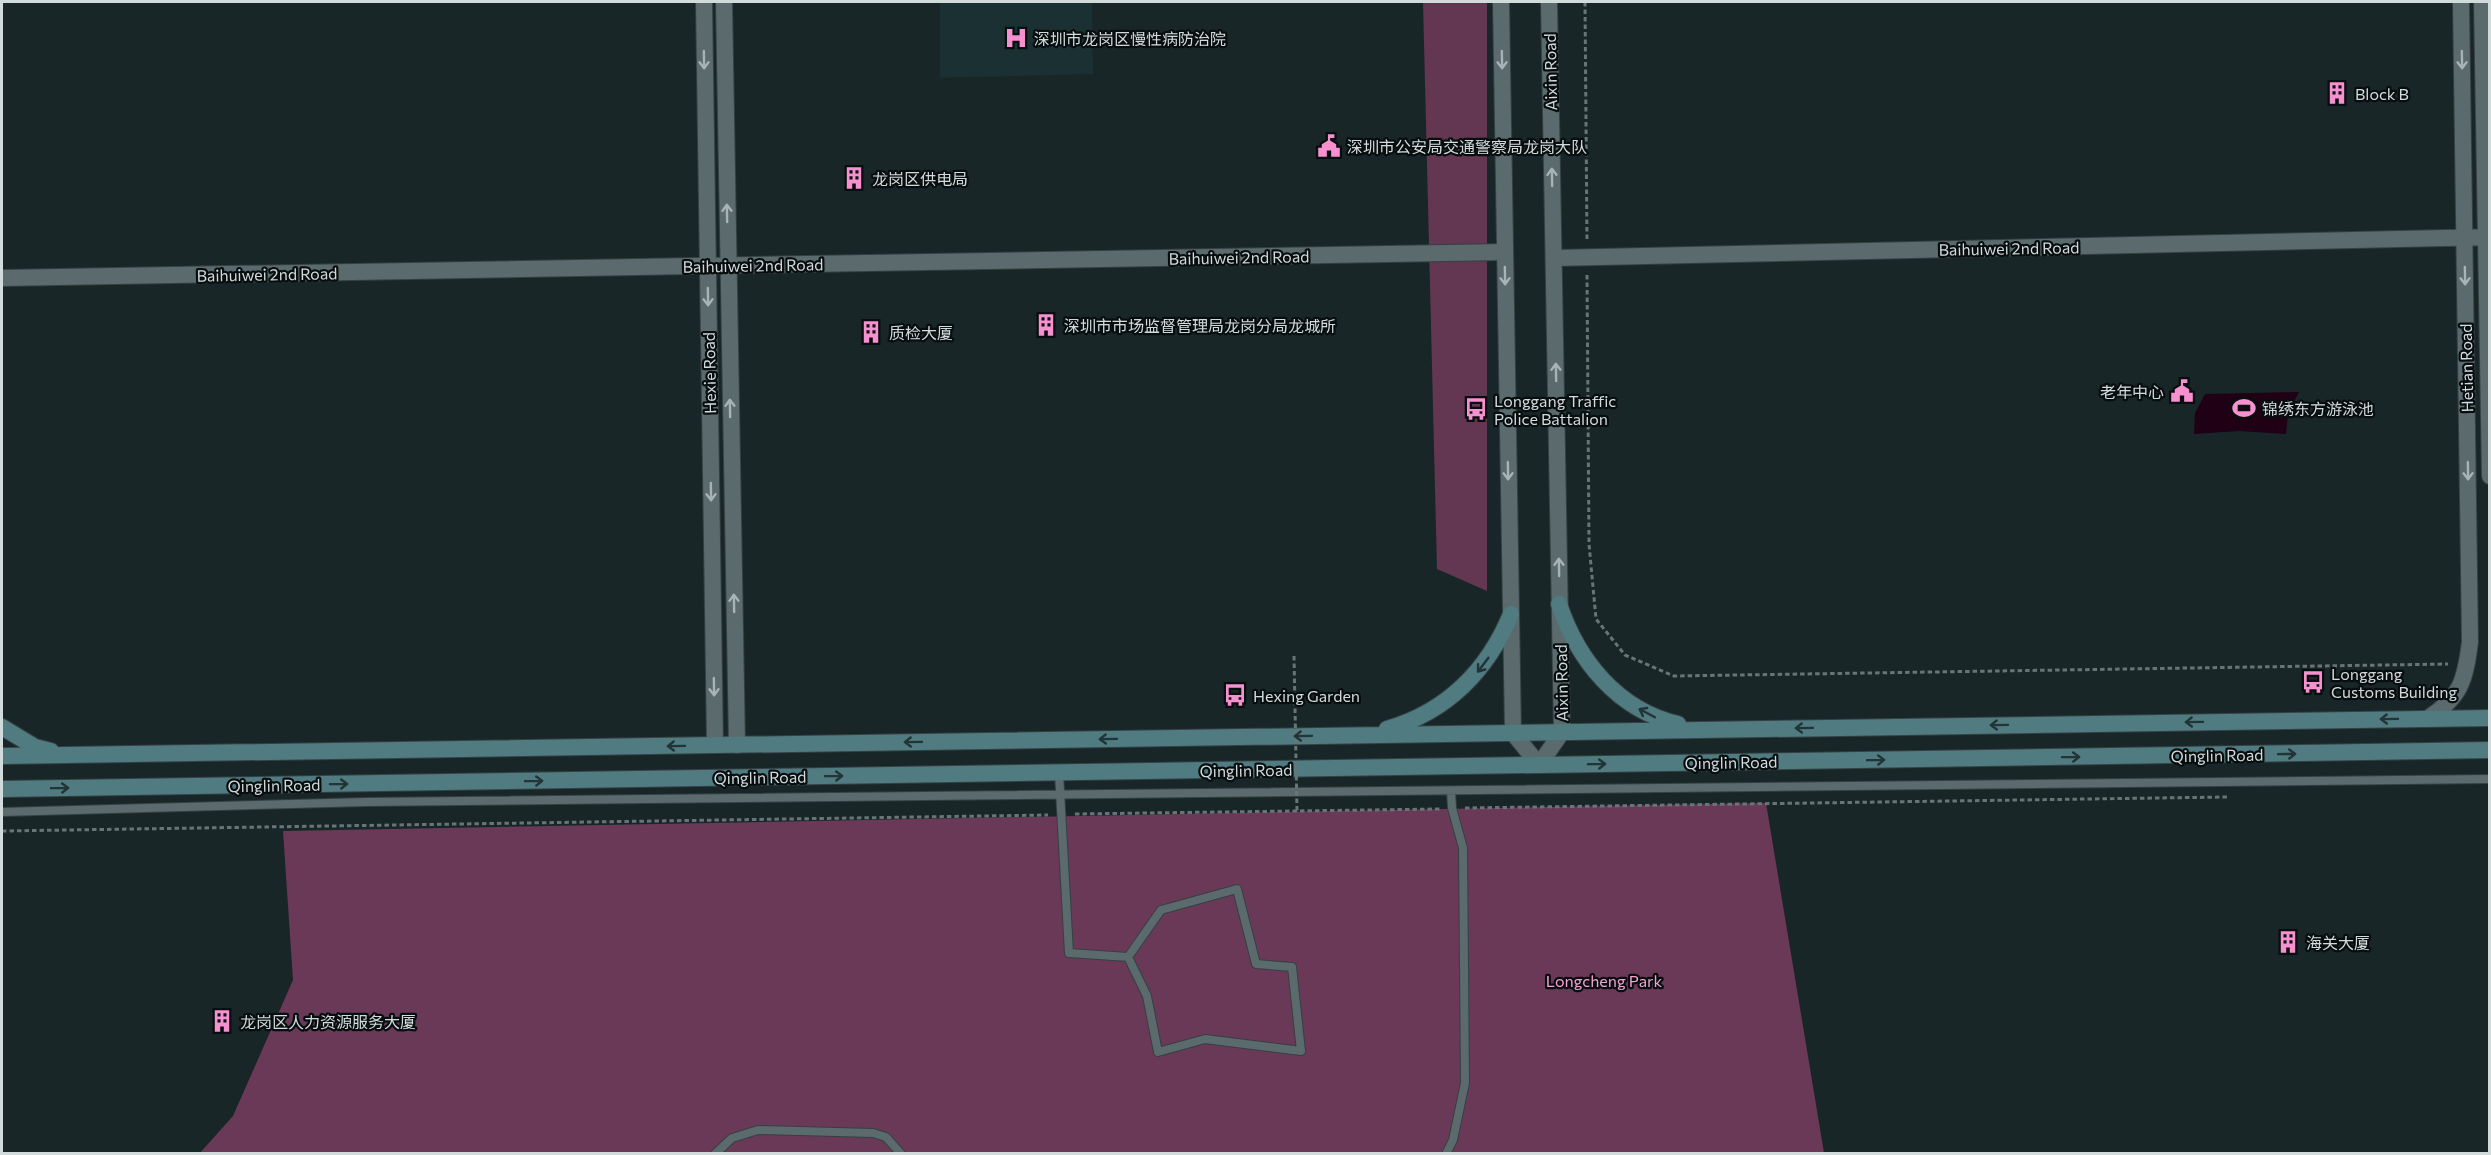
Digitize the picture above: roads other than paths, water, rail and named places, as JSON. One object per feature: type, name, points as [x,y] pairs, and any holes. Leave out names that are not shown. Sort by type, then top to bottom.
[{"type":"main road","points":[[1559,604],[1568,630],[1601,679],[1626,702],[1660,720],[1703,730]]},
{"type":"main road","points":[[1362,735],[1406,723],[1439,707],[1465,686],[1484,665],[1500,640],[1511,614]]},
{"type":"main road","name":"Qinglin Road","points":[[2,756],[2490,718]]},
{"type":"main road","points":[[2,727],[35,747],[73,755]]},
{"type":"main road","name":"Qinglin Road","points":[[2,789],[2490,750]]},
{"type":"street","name":"Hexie Road","points":[[704,2],[715,745]]},
{"type":"street","name":"Hexie Road","points":[[724,2],[737,745]]},
{"type":"street","points":[[1501,2],[1513,733],[1539,765]]},
{"type":"street","name":"Aixin Road","points":[[1539,765],[1562,732],[1549,2]]},
{"type":"street","name":"Hetian Road","points":[[2427,719],[2447,706],[2459,688],[2468,663],[2470,642],[2461,2]]},
{"type":"street","name":"Hetian Road","points":[[2482,2],[2486,51],[2490,476]]},
{"type":"street","name":"Baihuiwei 2nd Road","points":[[1554,258],[2488,237]]},
{"type":"street","name":"Baihuiwei 2nd Road","points":[[2,278],[1505,252]]},
{"type":"lane","points":[[1059,773],[1069,953],[1128,957]]},
{"type":"lane","points":[[2,812],[366,802],[2490,779]]},
{"type":"lane","points":[[1446,1154],[1454,1140],[1465,1083],[1463,848],[1452,808],[1451,791]]},
{"type":"lane","points":[[1237,889],[1256,964],[1292,967],[1300,1051],[1205,1039],[1158,1052],[1147,996],[1128,957],[1161,910],[1237,889]]},
{"type":"lane","points":[[715,1154],[732,1138],[745,1132],[772,1129],[873,1133],[886,1137],[901,1154]]},
{"type":"place","name":"深圳市龙岗区慢性病防治院","points":[[1016,38]]},
{"type":"place","name":"Block B","points":[[2337,93]]},
{"type":"place","name":"深圳市公安局交通警察局龙岗大队","points":[[1329,146]]},
{"type":"place","name":"龙岗区供电局","points":[[854,178]]},
{"type":"place","name":"深圳市市场监督管理局龙岗分局龙城所","points":[[1046,325]]},
{"type":"place","name":"质检大厦","points":[[871,332]]},
{"type":"place","name":"老年中心","points":[[2182,391]]},
{"type":"place","name":"锦绣东方游泳池","points":[[2244,408]]},
{"type":"place","name":"Longgang Traffic Police Battalion","points":[[1476,409]]},
{"type":"place","name":"Longgang Customs Building","points":[[2313,682]]},
{"type":"place","name":"Hexing Garden","points":[[1235,695]]},
{"type":"place","name":"海关大厦","points":[[2288,942]]},
{"type":"place","name":"龙岗区人力资源服务大厦","points":[[222,1021]]},
{"type":"park label","name":"Longcheng Park","points":[[1604,980]]}]
